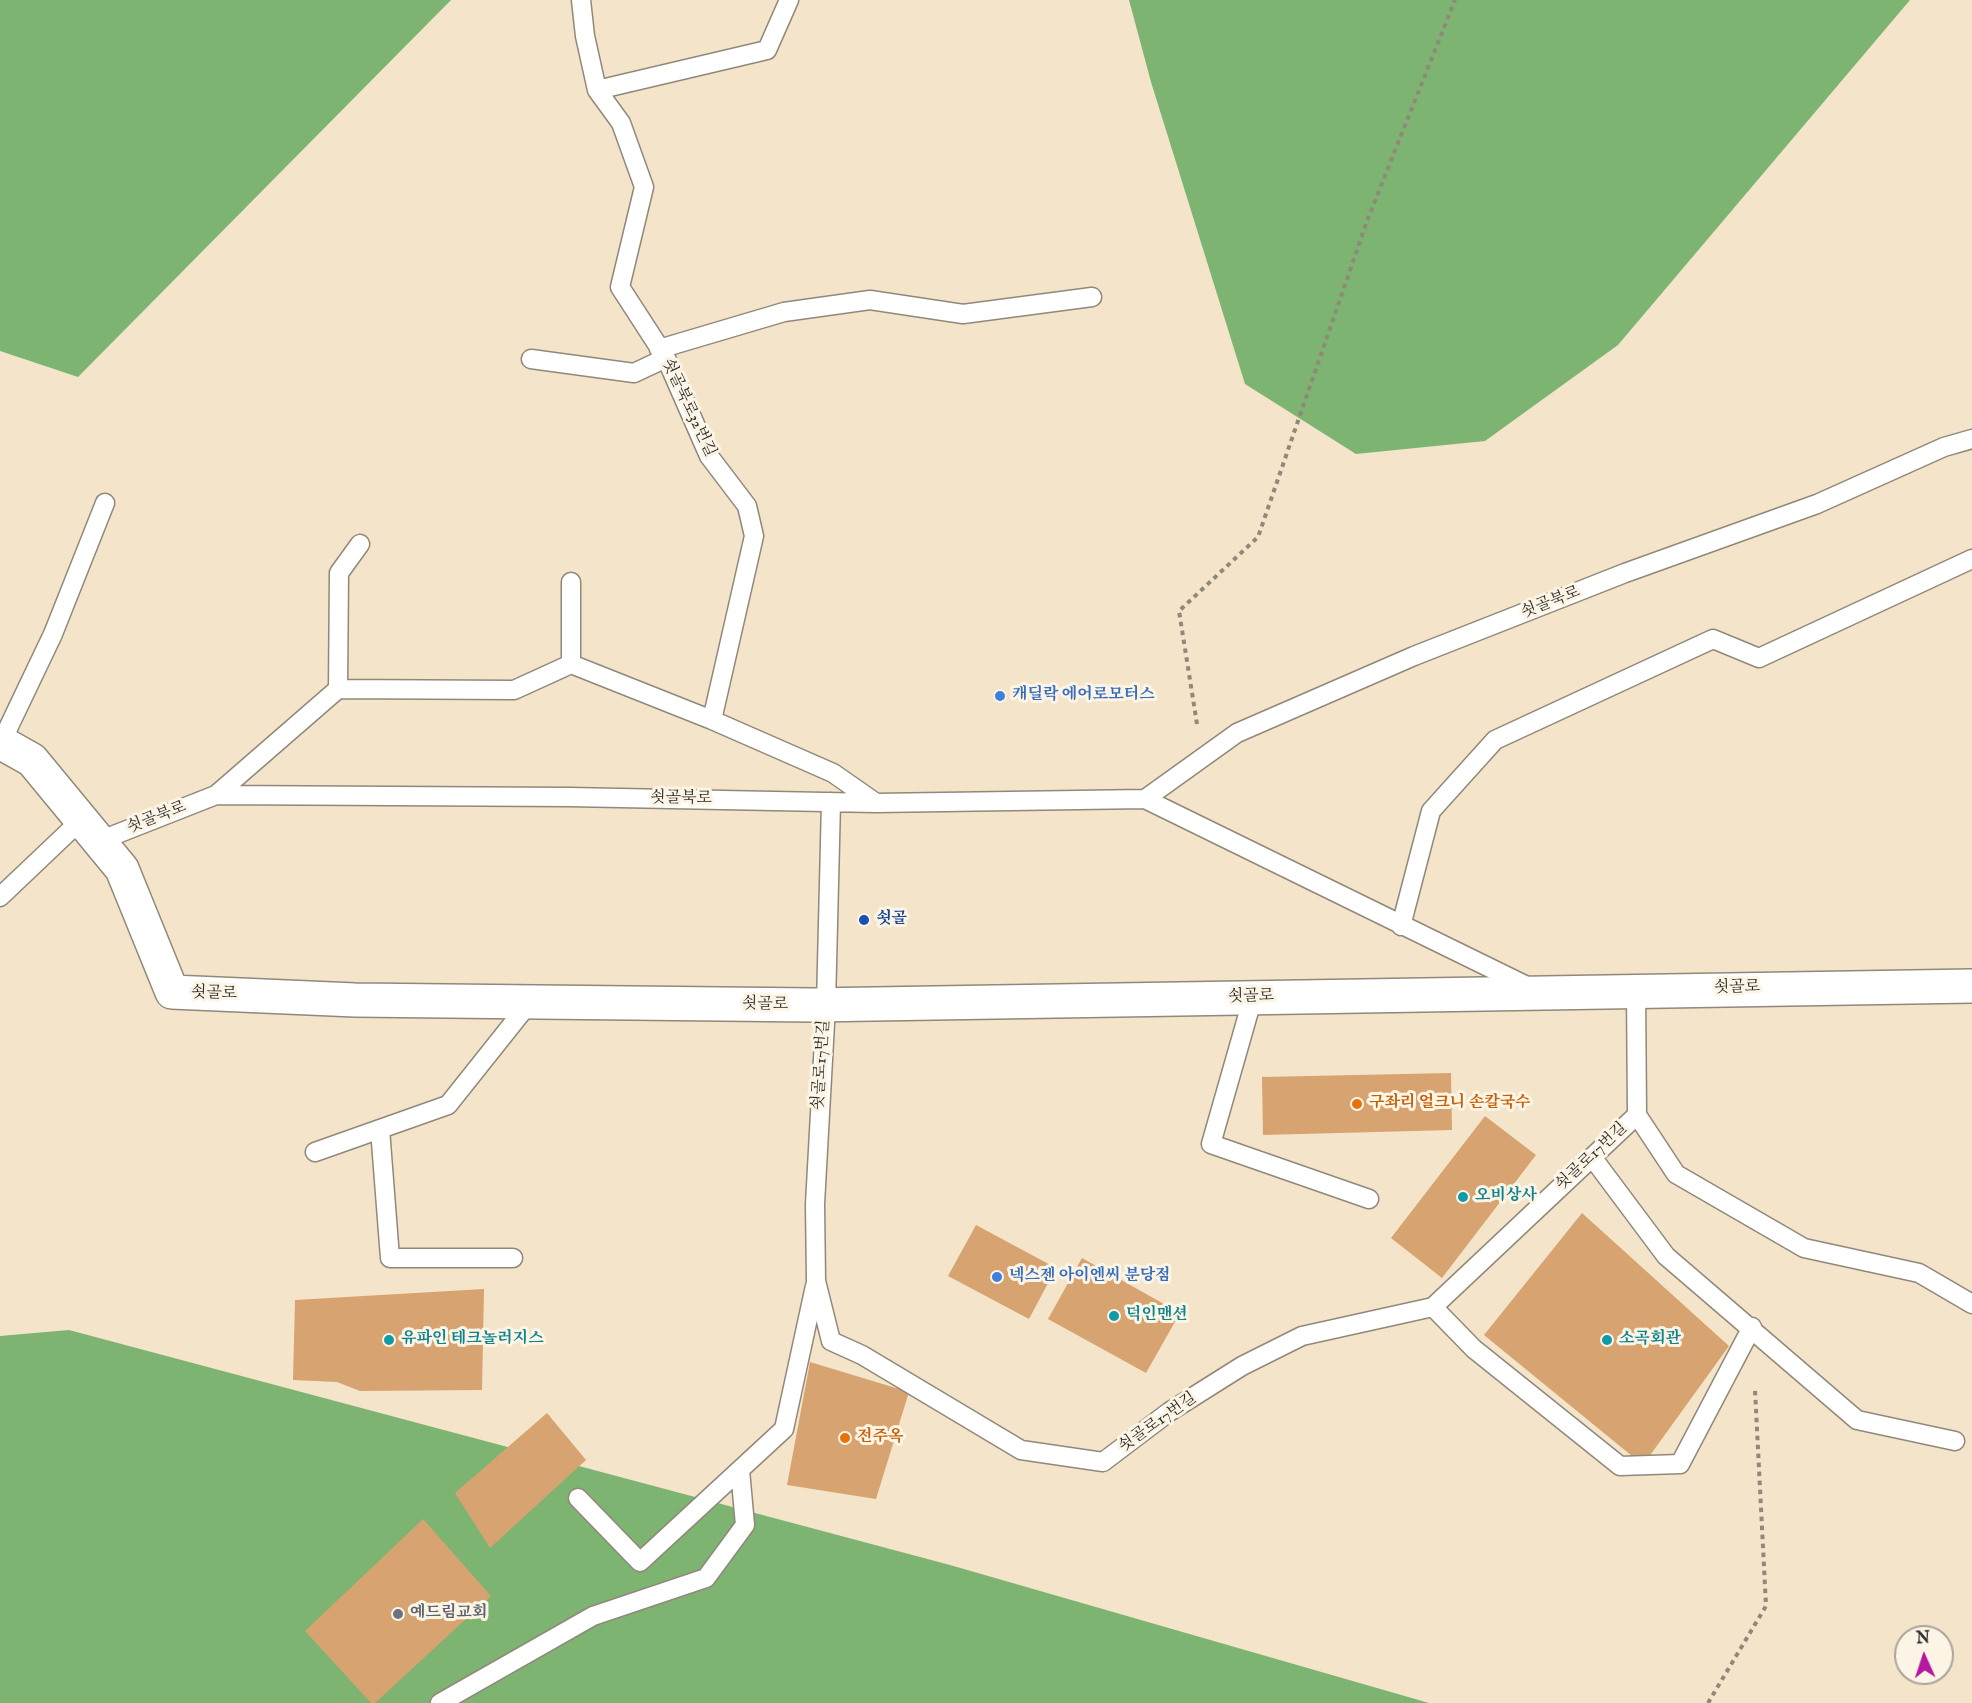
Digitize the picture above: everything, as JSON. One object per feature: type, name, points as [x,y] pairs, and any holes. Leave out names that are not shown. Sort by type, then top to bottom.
[{"type":"street","name":"쇳골로","points":[[1,742],[32,760],[122,869],[172,992],[354,1000],[826,1005],[1972,986]]},
{"type":"lane","name":"쇳골북로32번길","points":[[581,0],[585,36],[597,90],[621,123],[644,187],[638,220],[620,287],[662,354],[709,456],[747,506],[754,536],[712,720]]},
{"type":"lane","points":[[597,90],[767,50],[789,0]]},
{"type":"lane","points":[[531,359],[634,373],[662,354],[784,312],[870,300],[963,314],[1092,297]]},
{"type":"lane","name":"쇳골북로","points":[[1145,799],[1237,733],[1414,656],[1625,573],[1817,504],[1944,447],[1972,439]]},
{"type":"lane","name":"쇳골로","points":[[1,742],[53,634],[105,503]]},
{"type":"lane","points":[[360,544],[339,573],[338,689],[514,690],[571,664],[712,720],[832,773],[876,803]]},
{"type":"lane","points":[[1401,926],[1431,811],[1495,740],[1713,639],[1759,658],[1972,559]]},
{"type":"lane","points":[[571,582],[571,664]]},
{"type":"lane","name":"쇳골북로","points":[[216,795],[338,689]]},
{"type":"lane","name":"쇳골북로","points":[[90,831],[216,795],[876,803],[1145,799],[1539,992]]},
{"type":"lane","name":"쇳골로17번길","points":[[831,801],[826,1005],[815,1204],[816,1281],[831,1341],[862,1355],[1021,1450],[1103,1462],[1169,1412],[1233,1371],[1302,1336],[1433,1307],[1637,1115],[1636,990]]},
{"type":"lane","points":[[0,897],[90,831]]},
{"type":"lane","points":[[1253,997],[1211,1144],[1370,1199]]},
{"type":"lane","points":[[315,1152],[448,1105],[530,1002]]},
{"type":"lane","points":[[1637,1115],[1676,1174],[1804,1248],[1918,1273],[1972,1304]]},
{"type":"lane","points":[[380,1129],[390,1258],[513,1258]]},
{"type":"lane","points":[[1592,1157],[1666,1256],[1752,1327],[1857,1420],[1955,1441]]},
{"type":"lane","points":[[578,1498],[640,1562],[784,1430],[816,1281]]},
{"type":"lane","points":[[1433,1307],[1474,1349],[1620,1466],[1680,1464],[1752,1327]]},
{"type":"lane","points":[[440,1703],[593,1616],[706,1578],[745,1525],[740,1470]]},
{"type":"path","points":[[1203,757],[1179,611],[1258,537],[1367,221],[1455,0]]},
{"type":"path","points":[[1708,1703],[1766,1606],[1755,1385]]},
{"type":"green space","points":[[0,0],[451,0],[78,377],[0,351]]},
{"type":"green space","points":[[1129,0],[1910,0],[1618,345],[1485,441],[1356,454],[1245,384],[1151,82]]},
{"type":"green space","points":[[69,1330],[950,1565],[1429,1703],[0,1703],[0,1336]]},
{"type":"building","name":"구좌리 얼크니 손칼국수","points":[[1451,1073],[1452,1130],[1263,1135],[1262,1077]]},
{"type":"building","name":"오비상사","points":[[1485,1116],[1536,1155],[1442,1278],[1391,1238]]},
{"type":"building","name":"소곡회관","points":[[1582,1213],[1729,1346],[1643,1465],[1484,1335]]},
{"type":"building","points":[[976,1225],[1056,1268],[1029,1319],[948,1276]]},
{"type":"building","name":"덕인맨션","points":[[1082,1258],[1180,1313],[1146,1373],[1048,1319]]},
{"type":"building","name":"유파인 테크놀러지스","points":[[484,1289],[482,1390],[360,1391],[337,1382],[293,1380],[295,1300]]},
{"type":"building","name":"전주옥","points":[[810,1362],[909,1392],[876,1499],[787,1485]]},
{"type":"building","points":[[547,1413],[586,1460],[490,1548],[455,1493]]},
{"type":"building","name":"예드림교회","points":[[423,1519],[491,1596],[375,1703],[371,1703],[305,1631]]},
{"type":"place","name":"캐딜락 에어로모터스","points":[[1000,696]]},
{"type":"place","name":"쇳골","points":[[864,920]]},
{"type":"place","name":"구좌리 얼크니 손칼국수","points":[[1357,1104]]},
{"type":"place","name":"오비상사","points":[[1463,1197]]},
{"type":"place","name":"넥스젠 아이엔씨 분당점","points":[[997,1277]]},
{"type":"place","name":"덕인맨션","points":[[1114,1316]]},
{"type":"place","name":"유파인 테크놀러지스","points":[[389,1340]]},
{"type":"place","name":"소곡회관","points":[[1607,1340]]},
{"type":"place","name":"전주옥","points":[[845,1438]]},
{"type":"place","name":"예드림교회","points":[[398,1614]]}]
